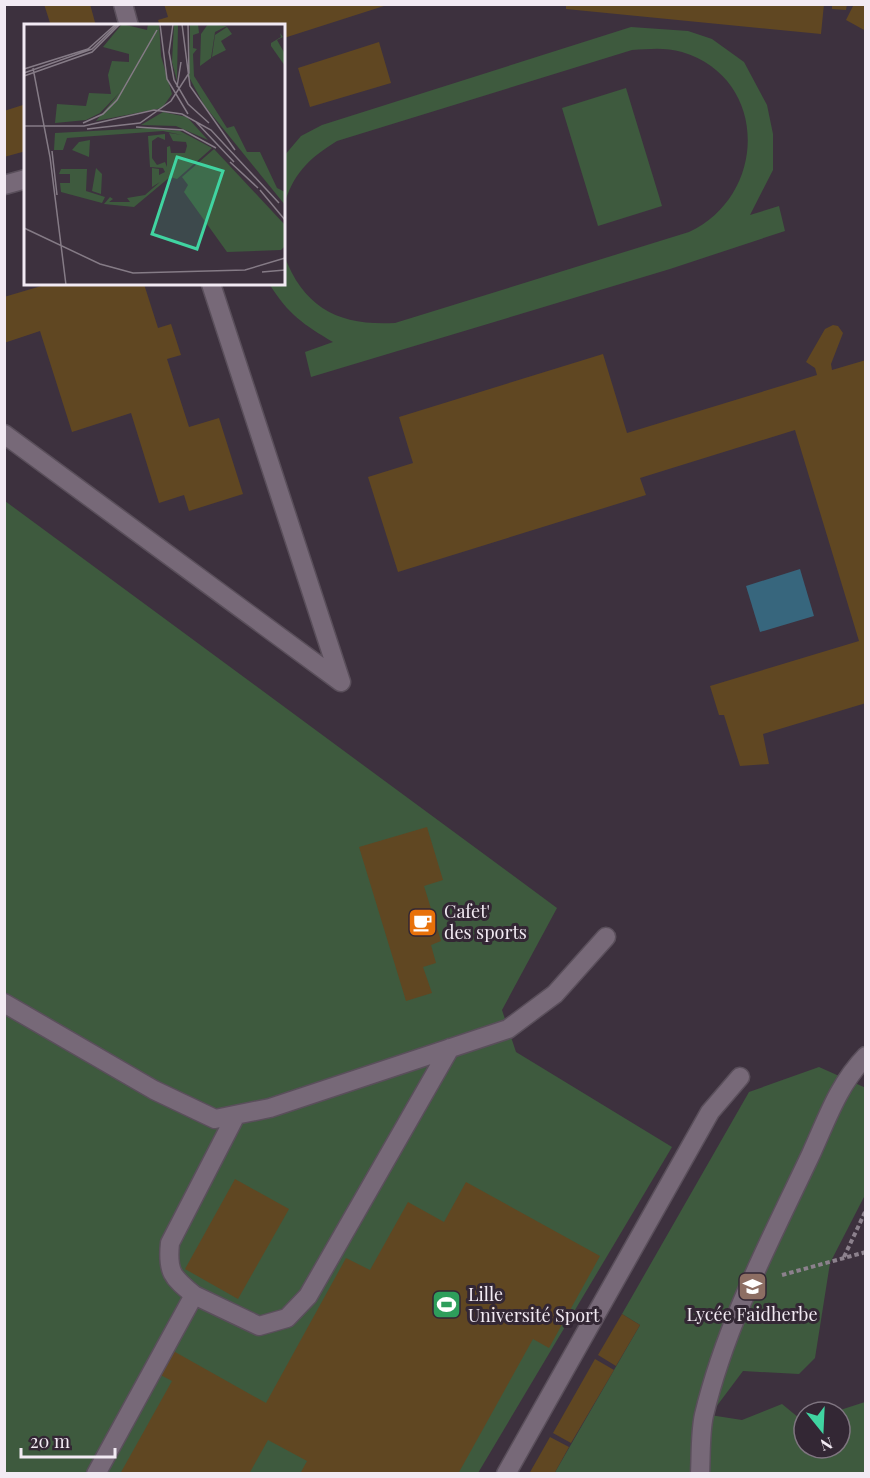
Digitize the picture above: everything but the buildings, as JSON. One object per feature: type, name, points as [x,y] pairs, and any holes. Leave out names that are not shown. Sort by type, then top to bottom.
[{"type":"lane","points":[[123,4],[128,24]]},
{"type":"lane","points":[[4,185],[24,180]]},
{"type":"lane","points":[[4,434],[341,682],[212,285]]},
{"type":"lane","points":[[4,1003],[154,1090],[215,1119],[270,1108],[508,1029],[555,994],[606,937]]},
{"type":"lane","points":[[236,1115],[170,1243],[168,1262],[172,1277],[194,1295],[259,1326],[287,1318],[308,1296],[450,1048]]},
{"type":"lane","points":[[700,1473],[704,1416],[761,1254],[811,1154],[833,1102],[852,1070],[866,1056]]},
{"type":"lane","points":[[507,1473],[710,1112],[740,1077]]},
{"type":"lane","points":[[96,1473],[194,1295]]},
{"type":"path","points":[[844,1257],[866,1210]]},
{"type":"path","points":[[750,1284],[866,1252]]},
{"type":"green space","points":[[631,27],[688,31],[712,39],[744,62],[767,105],[773,134],[773,170],[750,215],[779,206],[785,231],[670,269],[311,377],[305,352],[333,342],[297,318],[283,304],[270,285],[285,285],[285,257],[302,289],[326,310],[357,321],[395,323],[689,232],[715,215],[733,192],[744,166],[748,138],[743,111],[731,86],[711,66],[682,52],[669,49],[632,50],[337,141],[303,168],[292,185],[285,202],[285,155],[301,136],[322,125]]},
{"type":"green space","points":[[626,88],[662,206],[598,226],[562,108]]},
{"type":"green space","points":[[5,501],[557,908],[502,1010],[516,1052],[672,1147],[478,1473],[5,1473]]},
{"type":"green space","name":"Lycée Faidherbe","points":[[819,1067],[866,1088],[865,1195],[830,1263],[815,1358],[799,1374],[743,1371],[710,1415],[742,1420],[782,1404],[792,1412],[792,1460],[852,1460],[852,1406],[865,1402],[865,1473],[554,1474],[640,1325],[622,1314],[749,1092]]},
{"type":"water","points":[[800,569],[814,616],[760,632],[746,586]]},
{"type":"place","name":"Cafet' des sports","points":[[423,922]]},
{"type":"place","name":"Lycée Faidherbe","points":[[752,1286]]},
{"type":"place","name":"Lille Université Sport","points":[[447,1305]]}]
